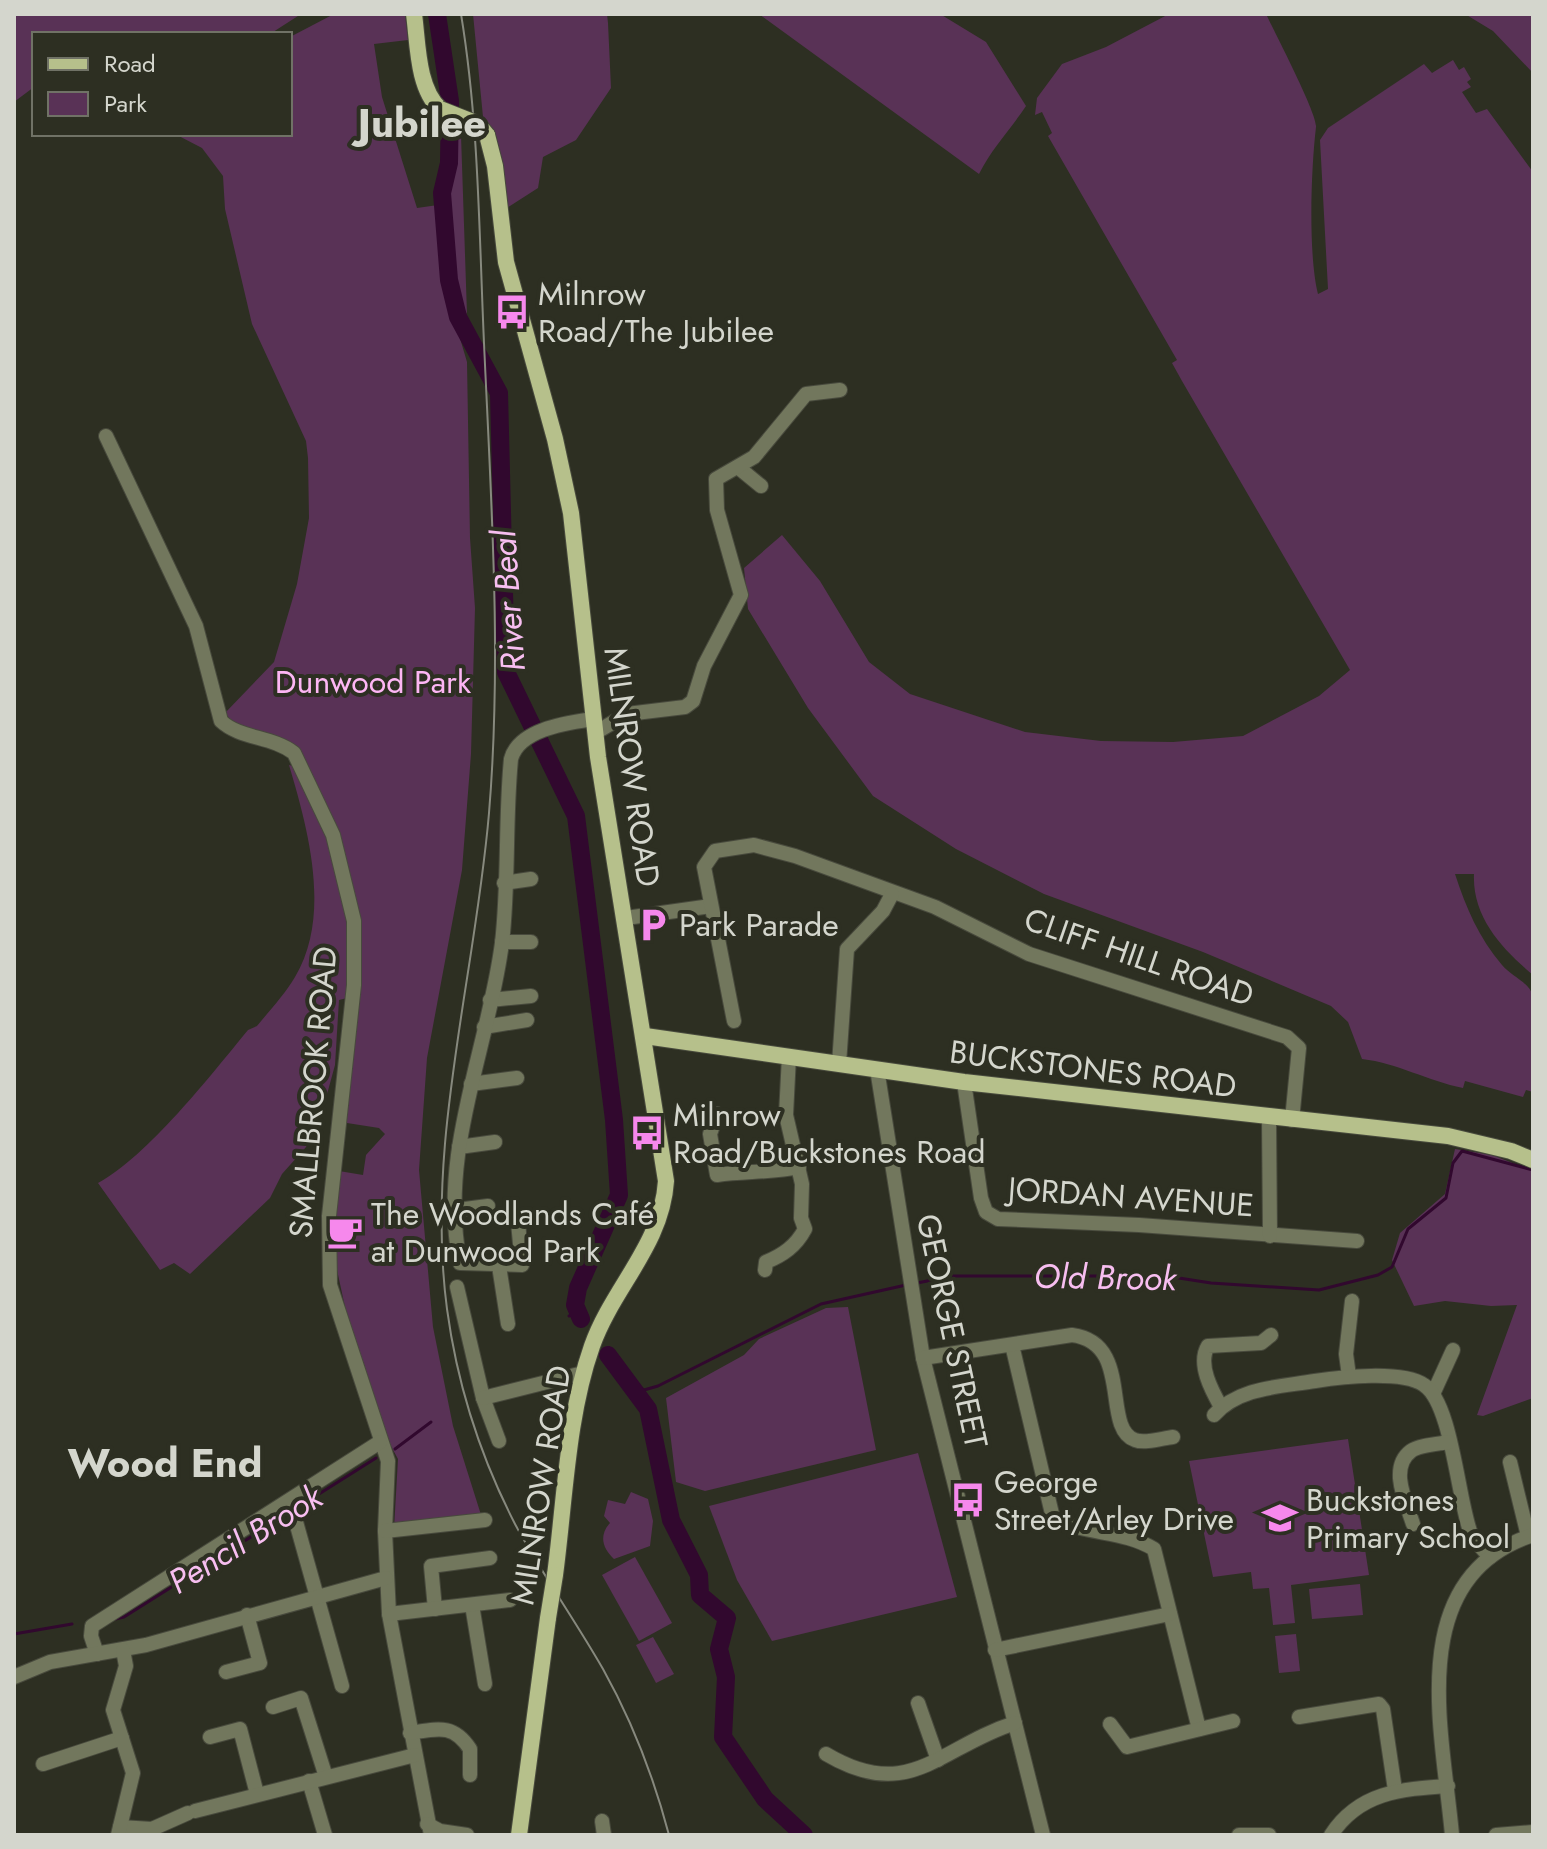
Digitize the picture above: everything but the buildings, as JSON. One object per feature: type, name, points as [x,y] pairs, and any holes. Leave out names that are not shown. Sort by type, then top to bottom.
[{"type":"main road","name":"MILNROW ROAD","points":[[414,14],[429,100],[440,109],[478,124],[487,135],[495,166],[506,262],[569,501],[594,726],[666,1181],[665,1199],[651,1242],[604,1317],[583,1373],[519,1835]]},
{"type":"main road","name":"BUCKSTONES ROAD","points":[[645,1036],[964,1082],[1269,1119],[1448,1136],[1511,1151],[1533,1160]]},
{"type":"street","points":[[518,1222],[522,1265],[460,1263],[457,1210],[459,1147],[502,942],[511,759],[521,742],[546,730],[594,726],[627,714],[685,707],[693,701],[704,666],[741,595],[715,490],[720,475],[739,468],[754,457],[806,394],[840,390]]},
{"type":"street","name":"SMALLBROOK ROAD","points":[[106,436],[196,626],[221,721],[229,728],[284,745],[294,753],[333,835],[343,873],[354,921],[354,985],[329,1216],[330,1285],[388,1461],[385,1531],[389,1614],[429,1830],[465,1835]]},
{"type":"street","points":[[739,468],[761,486]]},
{"type":"street","points":[[734,1021],[704,867],[715,851],[754,845],[795,856],[892,894],[883,911],[847,949],[839,1064]]},
{"type":"street","points":[[504,883],[531,879]]},
{"type":"street","name":"CLIFF HILL ROAD","points":[[892,894],[935,907],[1029,954],[1287,1037],[1299,1048],[1292,1120]]},
{"type":"street","points":[[626,918],[711,906]]},
{"type":"street","points":[[502,942],[531,942]]},
{"type":"street","points":[[490,1000],[531,996]]},
{"type":"street","points":[[484,1027],[527,1020]]},
{"type":"street","points":[[765,1270],[766,1262],[781,1256],[798,1241],[805,1229],[801,1218],[799,1167],[786,1115],[789,1056]]},
{"type":"street","name":"GEORGE STREET","points":[[877,1069],[908,1281],[923,1358],[1043,1835]]},
{"type":"street","points":[[471,1084],[517,1078]]},
{"type":"street","name":"JORDAN AVENUE","points":[[964,1082],[981,1198],[986,1212],[998,1219],[1357,1241]]},
{"type":"street","points":[[717,1114],[710,1134],[717,1175],[745,1171],[770,1173],[799,1167]]},
{"type":"street","points":[[1269,1119],[1270,1236]]},
{"type":"street","points":[[459,1147],[495,1142]]},
{"type":"street","points":[[457,1210],[488,1206]]},
{"type":"street","points":[[499,1266],[508,1324]]},
{"type":"street","points":[[457,1287],[483,1398],[499,1441]]},
{"type":"street","points":[[1349,1376],[1346,1354],[1352,1301]]},
{"type":"street","points":[[923,1358],[1072,1335],[1090,1339],[1106,1356],[1123,1424],[1131,1437],[1138,1442],[1173,1437]]},
{"type":"street","points":[[1271,1335],[1261,1343],[1208,1346],[1205,1351],[1208,1383],[1218,1411],[1250,1391],[1349,1376],[1411,1379],[1433,1394],[1449,1442],[1472,1536],[1490,1557]]},
{"type":"street","points":[[1012,1345],[1053,1518],[1075,1529],[1135,1538],[1154,1549],[1199,1729]]},
{"type":"street","points":[[1433,1394],[1453,1350]]},
{"type":"street","points":[[483,1398],[583,1373]]},
{"type":"street","points":[[97,1654],[92,1626],[380,1442]]},
{"type":"street","points":[[1413,1524],[1400,1481],[1403,1462],[1411,1451],[1449,1442]]},
{"type":"street","points":[[1452,1835],[1438,1685],[1441,1641],[1454,1602],[1474,1573],[1490,1557],[1530,1536],[1510,1462]]},
{"type":"street","points":[[385,1531],[485,1520]]},
{"type":"street","points":[[296,1522],[342,1686]]},
{"type":"street","points":[[435,1609],[431,1566],[490,1558]]},
{"type":"street","points":[[14,1677],[50,1662],[123,1650],[386,1578]]},
{"type":"street","points":[[389,1614],[510,1600]]},
{"type":"street","points":[[472,1605],[485,1684]]},
{"type":"street","points":[[995,1650],[1170,1614]]},
{"type":"street","points":[[226,1672],[260,1663],[247,1615]]},
{"type":"street","points":[[123,1650],[126,1666],[113,1710],[133,1773],[119,1831],[153,1832],[191,1812],[415,1755]]},
{"type":"street","points":[[273,1707],[301,1698],[326,1777]]},
{"type":"street","points":[[918,1703],[938,1760]]},
{"type":"street","points":[[1299,1717],[1316,1720],[1379,1704],[1383,1709],[1395,1790]]},
{"type":"street","points":[[1110,1724],[1127,1747],[1233,1721]]},
{"type":"street","points":[[826,1754],[856,1771],[887,1776],[938,1760],[983,1733],[1015,1723]]},
{"type":"street","points":[[410,1733],[445,1727],[452,1729],[470,1749],[470,1775]]},
{"type":"street","points":[[210,1737],[240,1729],[257,1794]]},
{"type":"street","points":[[43,1764],[122,1738]]},
{"type":"street","points":[[309,1781],[325,1835]]},
{"type":"street","points":[[1331,1835],[1347,1814],[1369,1799],[1395,1790],[1448,1786]]},
{"type":"street","points":[[1496,1835],[1533,1832]]},
{"type":"street","points":[[1239,1835],[1269,1835]]},
{"type":"green space","points":[[14,14],[301,14],[273,32],[32,32],[32,88],[14,102]]},
{"type":"green space","name":"Dunwood Park","points":[[334,14],[405,14],[408,40],[374,44],[382,97],[417,208],[438,205],[446,291],[467,362],[470,538],[475,608],[471,754],[462,870],[427,1058],[419,1170],[433,1327],[453,1426],[482,1518],[394,1529],[398,1459],[386,1437],[350,1330],[334,1256],[339,1171],[363,1175],[366,1155],[385,1134],[379,1128],[347,1123],[345,1115],[358,919],[299,750],[292,743],[234,724],[225,713],[274,662],[297,584],[309,518],[306,441],[252,324],[225,209],[223,176],[202,148],[179,136],[292,136],[292,36]]},
{"type":"green space","points":[[473,14],[607,14],[611,88],[576,140],[543,157],[538,188],[507,208],[502,159],[495,132],[483,117]]},
{"type":"green space","points":[[759,14],[940,14],[986,42],[1026,106],[979,174]]},
{"type":"green space","points":[[1169,14],[1266,14],[1315,119],[1312,235],[1318,294],[1328,289],[1320,140],[1328,128],[1424,64],[1432,73],[1453,60],[1459,70],[1464,67],[1471,79],[1467,82],[1471,87],[1462,92],[1476,113],[1487,109],[1533,172],[1533,975],[1491,931],[1478,904],[1474,874],[1455,874],[1486,944],[1533,996],[1533,1092],[1526,1090],[1523,1097],[1465,1081],[1463,1088],[1362,1059],[1348,1022],[1331,1006],[1203,952],[1044,894],[956,849],[873,796],[808,708],[748,609],[744,568],[782,535],[820,581],[869,662],[910,694],[1025,732],[1101,741],[1173,742],[1243,736],[1319,696],[1350,670],[1172,363],[1177,360],[1048,136],[1052,133],[1042,112],[1035,115],[1037,98],[1062,64],[1106,47]]},
{"type":"green space","points":[[1465,14],[1533,14],[1533,73],[1493,31]]},
{"type":"green space","points":[[456,132],[461,135],[467,314],[453,287],[447,191],[456,168]]},
{"type":"green space","points":[[289,765],[297,767],[324,828],[339,871],[348,914],[350,952],[347,998],[339,1000],[335,1065],[320,1120],[306,1147],[282,1174],[270,1198],[190,1274],[174,1263],[160,1270],[98,1183],[117,1171],[157,1135],[248,1030],[257,1026],[291,983],[306,953],[312,927],[313,872],[303,816]]},
{"type":"green space","points":[[1455,1149],[1492,1155],[1533,1171],[1533,1398],[1483,1416],[1477,1415],[1517,1305],[1491,1306],[1445,1301],[1414,1306],[1392,1260],[1400,1233],[1445,1194]]},
{"type":"green space","points":[[848,1307],[876,1450],[705,1491],[676,1482],[666,1398],[744,1355],[759,1339],[826,1308]]},
{"type":"green space","points":[[1348,1439],[1369,1575],[1291,1585],[1295,1623],[1273,1625],[1269,1588],[1253,1589],[1251,1572],[1213,1577],[1189,1461]]},
{"type":"green space","points":[[918,1453],[957,1597],[772,1641],[737,1580],[709,1506]]},
{"type":"green space","points":[[631,1492],[648,1499],[653,1521],[650,1546],[614,1559],[603,1541],[610,1523],[604,1516],[608,1500],[625,1504]]},
{"type":"green space","points":[[635,1557],[672,1623],[639,1641],[602,1575]]},
{"type":"green space","points":[[1360,1584],[1363,1615],[1312,1619],[1309,1589]]},
{"type":"green space","points":[[1296,1634],[1300,1671],[1279,1673],[1275,1636]]},
{"type":"green space","points":[[653,1637],[674,1674],[656,1683],[636,1645]]},
{"type":"waterway","name":"River Beal","points":[[437,14],[450,101],[449,163],[442,193],[449,280],[458,317],[499,393],[506,672],[576,816],[614,1120],[619,1195],[578,1288],[575,1305],[581,1319]]},
{"type":"waterway","name":"Old Brook","points":[[917,1283],[953,1276],[1166,1276],[1211,1283],[1319,1290],[1378,1275],[1392,1267],[1408,1229],[1446,1198],[1453,1163],[1462,1151],[1533,1170]]},
{"type":"waterway","name":"Old Brook","points":[[624,1379],[644,1390],[658,1386],[821,1304],[906,1285]]},
{"type":"waterway","name":"Pencil Brook","points":[[569,1316],[577,1313]]},
{"type":"waterway","name":"River Beal","points":[[608,1355],[648,1409],[671,1520],[699,1575],[700,1595],[727,1618],[719,1649],[726,1677],[723,1737],[765,1799],[804,1835]]},
{"type":"waterway","name":"Pencil Brook","points":[[395,1449],[431,1422]]},
{"type":"waterway","name":"Pencil Brook","points":[[115,1619],[124,1617],[376,1458]]},
{"type":"waterway","name":"Pencil Brook","points":[[14,1634],[72,1624]]},
{"type":"tram line","points":[[461,14],[477,178],[492,519],[495,696],[489,813],[454,1061],[442,1185],[442,1247],[447,1309],[464,1392],[491,1473],[525,1543],[603,1669],[633,1729],[669,1835]]},
{"type":"place","name":"Milnrow Road/The Jubilee","points":[[512,312]]},
{"type":"place","name":"Park Parade","points":[[653,925]]},
{"type":"place","name":"Milnrow Road/Buckstones Road","points":[[647,1133]]},
{"type":"place","name":"The Woodlands Café at Dunwood Park","points":[[345,1232]]},
{"type":"place","name":"George Street/Arley Drive","points":[[968,1500]]},
{"type":"place","name":"Buckstones Primary School","points":[[1280,1518]]},
{"type":"district","name":"Jubilee","points":[[422,123]]},
{"type":"district","name":"Wood End","points":[[165,1463]]}]
